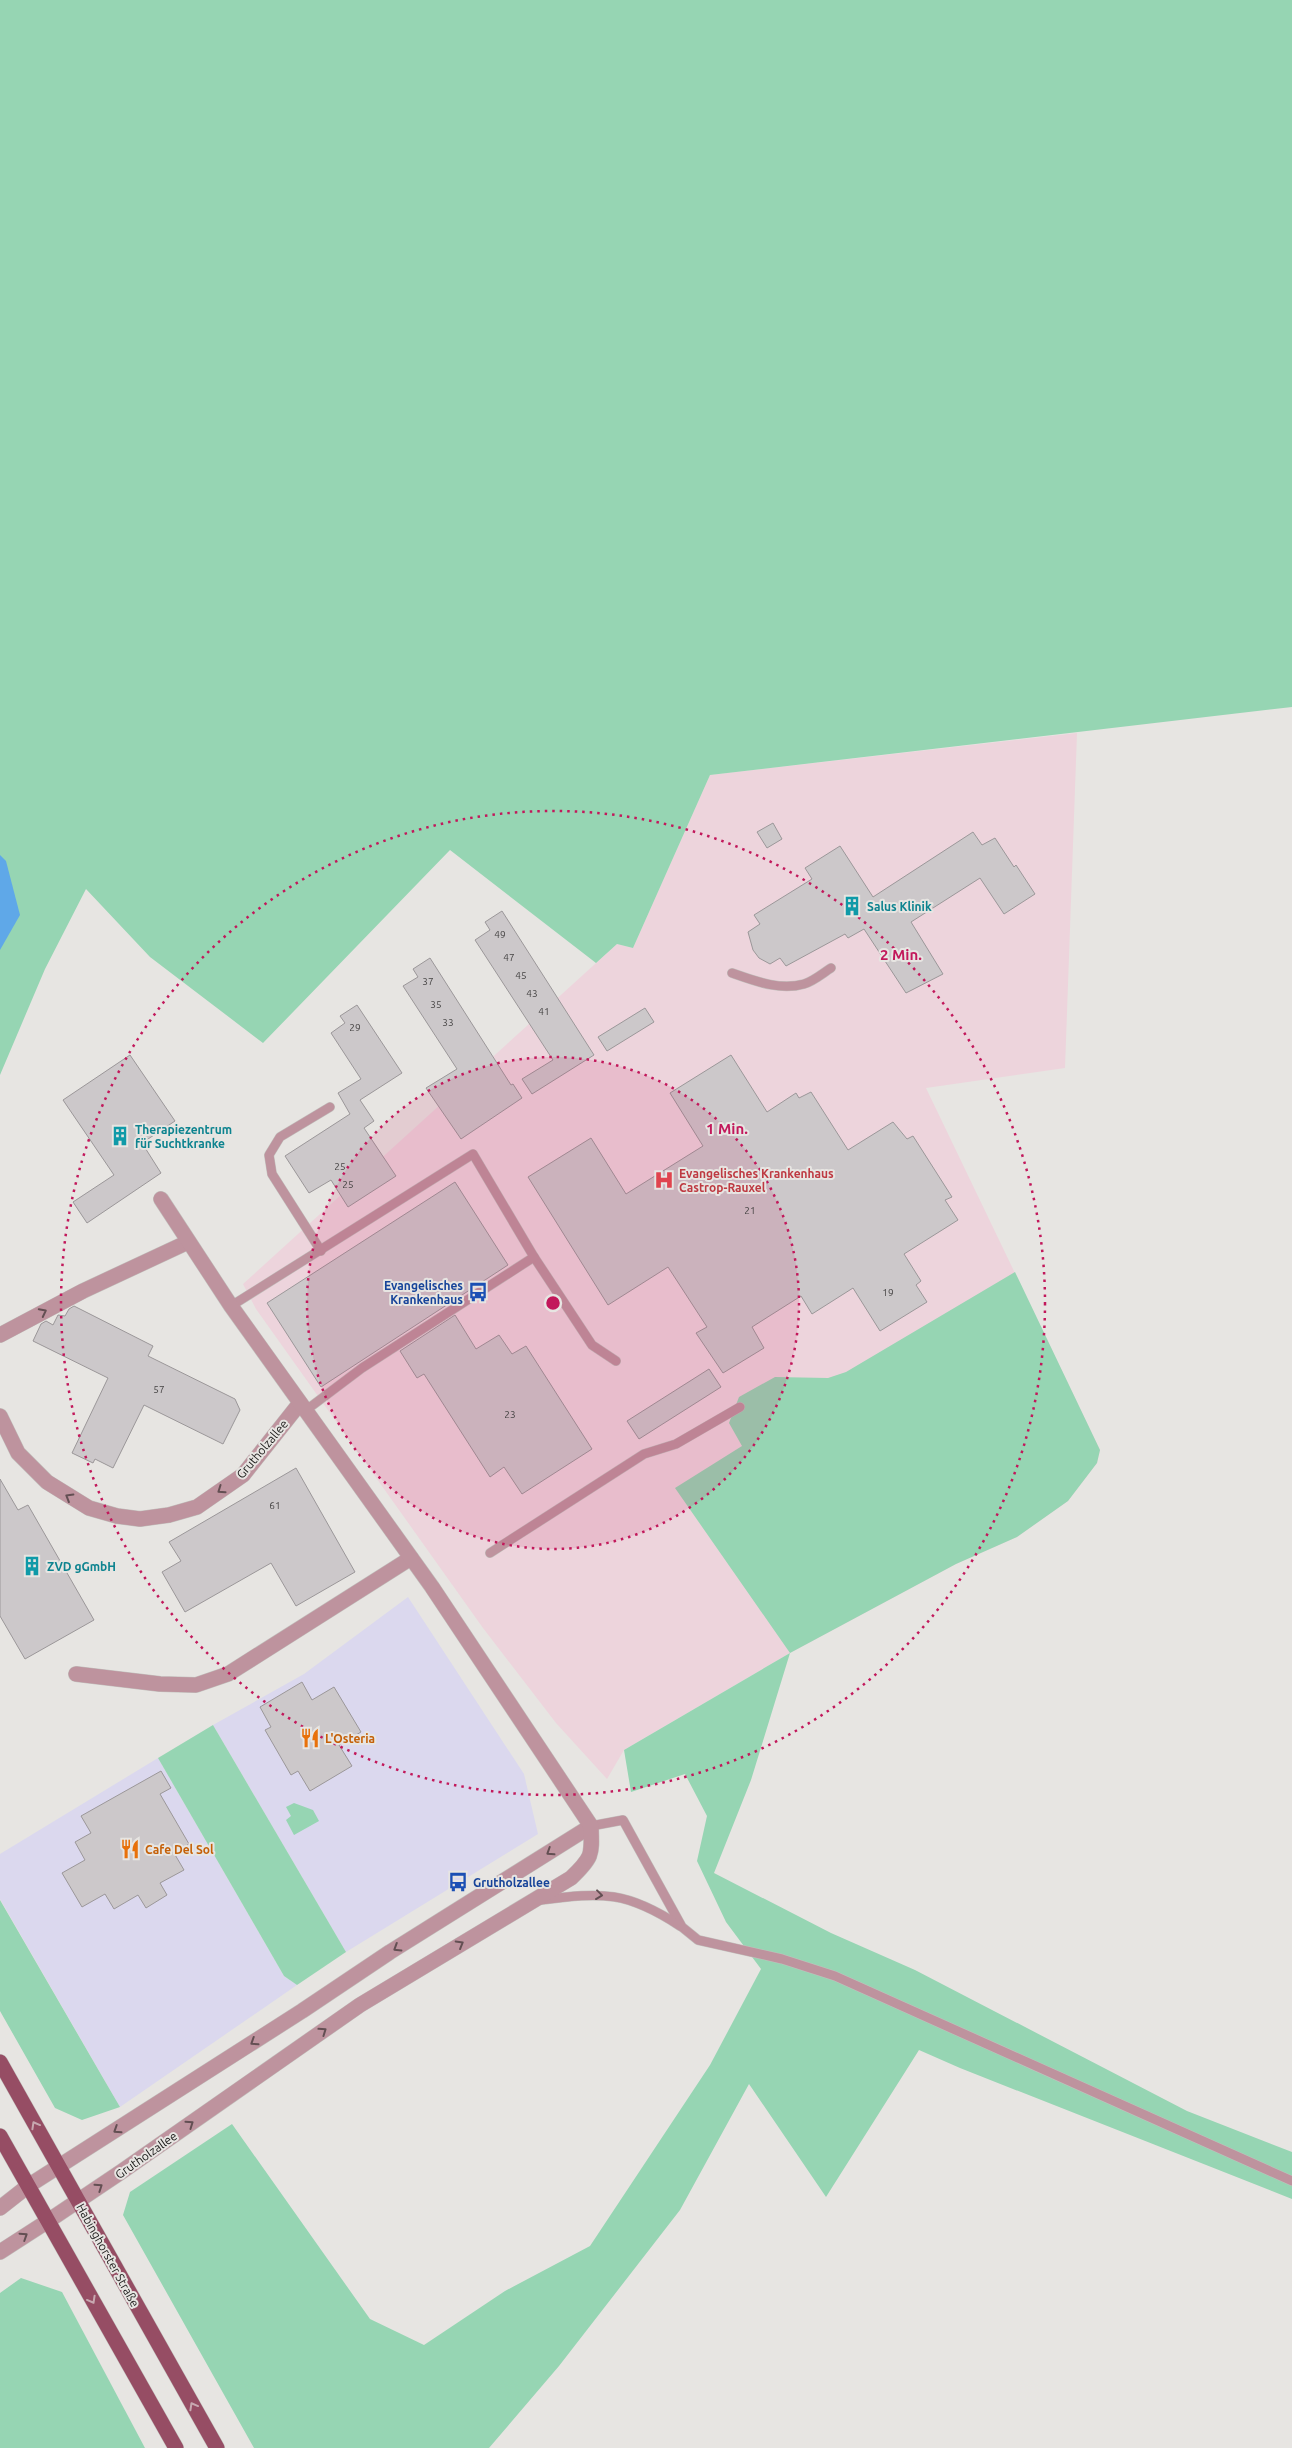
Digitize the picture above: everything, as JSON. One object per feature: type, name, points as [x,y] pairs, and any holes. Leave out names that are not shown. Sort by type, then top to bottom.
[{"type":"main road","name":"Habinghorster Straße","points":[[0,2062],[217,2448]]},
{"type":"main road","points":[[0,2136],[176,2448]]},
{"type":"street","points":[[0,2208],[28,2186],[59,2168],[390,1952],[591,1826],[411,1558],[231,1306],[161,1198]]},
{"type":"street","points":[[0,1335],[91,1287],[188,1242]]},
{"type":"street","name":"Grutholzallee","points":[[0,1416],[18,1453],[47,1482],[89,1508],[117,1516],[140,1518],[168,1515],[197,1507],[243,1475],[303,1407]]},
{"type":"street","points":[[76,1674],[160,1684],[196,1685],[228,1674],[411,1558]]},
{"type":"street","name":"Grutholzallee","points":[[0,2252],[78,2201],[360,2005],[571,1878],[586,1864],[592,1852],[591,1826]]},
{"type":"lane","points":[[732,973],[756,982],[784,987],[806,984],[831,968]]},
{"type":"lane","points":[[321,1251],[272,1174],[269,1155],[280,1137],[330,1107]]},
{"type":"lane","points":[[231,1306],[473,1154],[534,1257],[592,1345],[616,1361]]},
{"type":"lane","points":[[303,1407],[534,1257]]},
{"type":"lane","points":[[490,1553],[644,1454],[676,1444],[740,1407]]},
{"type":"lane","points":[[591,1826],[623,1820],[682,1927]]},
{"type":"lane","points":[[534,1901],[589,1893],[627,1898],[660,1913],[698,1940],[782,1959],[835,1976],[1292,2181]]},
{"type":"shaded area","name":"Evangelisches Krankenhaus Castrop-Rauxel","points":[[1077,733],[1065,1068],[926,1088],[1100,1450],[1097,1463],[1068,1501],[1017,1537],[956,1564],[790,1653],[624,1750],[607,1779],[556,1723],[483,1628],[256,1309],[243,1284],[617,944],[633,948],[710,775]]},
{"type":"shaded area","points":[[408,1597],[524,1774],[538,1834],[346,1952],[213,1725],[304,1674]]},
{"type":"shaded area","points":[[158,1758],[284,1976],[297,1985],[120,2107],[0,1899],[0,1854]]},
{"type":"green space","points":[[0,0],[1292,0],[1292,707],[710,775],[633,948],[617,944],[596,963],[450,850],[263,1043],[150,957],[86,889],[45,969],[0,1075]]},
{"type":"green space","points":[[1015,1272],[1100,1450],[1097,1463],[1068,1501],[1017,1537],[956,1564],[790,1653],[675,1488],[742,1446],[729,1423],[739,1397],[775,1377],[828,1378],[846,1372]]},
{"type":"green space","points":[[790,1653],[751,1780],[714,1873],[831,1933],[915,1970],[1187,2111],[1292,2152],[1292,2199],[960,2068],[919,2050],[826,2197],[749,2084],[680,2210],[559,2366],[489,2448],[254,2448],[123,2215],[130,2192],[232,2124],[370,2319],[424,2345],[505,2291],[590,2246],[710,2065],[761,1969],[726,1922],[697,1861],[707,1816],[685,1774],[631,1792],[624,1750]]},
{"type":"green space","points":[[213,1725],[346,1952],[297,1985],[284,1976],[158,1758]]},
{"type":"green space","points":[[294,1803],[313,1810],[319,1821],[294,1835],[286,1820],[291,1816],[286,1807]]},
{"type":"green space","points":[[0,1900],[120,2107],[82,2120],[55,2108],[0,2011]]},
{"type":"green space","points":[[21,2278],[62,2292],[145,2448],[0,2448],[0,2293]]},
{"type":"water","points":[[0,855],[6,861],[20,915],[0,950]]},
{"type":"building","points":[[773,823],[782,839],[767,848],[757,832]]},
{"type":"building","name":"Salus Klinik","points":[[973,832],[982,845],[995,838],[1035,894],[1004,914],[980,878],[911,922],[943,974],[906,993],[864,929],[848,938],[845,934],[786,966],[780,958],[770,964],[759,958],[753,950],[748,932],[760,924],[754,915],[812,879],[805,868],[840,846],[873,897]]},
{"type":"building","points":[[502,911],[594,1055],[532,1094],[522,1079],[553,1060],[475,940],[490,930],[485,922]]},
{"type":"building","points":[[430,958],[511,1085],[513,1084],[522,1098],[461,1139],[426,1088],[457,1069],[403,986],[418,977],[413,969]]},
{"type":"building","points":[[357,1005],[402,1073],[360,1100],[374,1121],[364,1128],[396,1176],[348,1207],[331,1180],[309,1193],[285,1156],[350,1114],[338,1093],[361,1079],[331,1033],[345,1023],[340,1016]]},
{"type":"building","points":[[645,1008],[654,1022],[607,1051],[598,1037]]},
{"type":"building","name":"Therapiezentrum für Suchtkranke","points":[[130,1055],[175,1121],[142,1143],[161,1173],[87,1223],[73,1202],[114,1175],[63,1100]]},
{"type":"building","points":[[731,1055],[767,1112],[796,1093],[799,1098],[811,1092],[848,1150],[893,1122],[907,1139],[913,1136],[952,1197],[945,1200],[958,1220],[904,1254],[921,1281],[916,1285],[927,1302],[880,1331],[853,1288],[812,1314],[801,1296],[752,1327],[764,1348],[723,1373],[696,1333],[707,1327],[668,1267],[608,1305],[528,1177],[591,1138],[626,1194],[703,1146],[670,1093]]},
{"type":"building","points":[[455,1182],[508,1265],[321,1387],[267,1303]]},
{"type":"building","points":[[74,1306],[153,1346],[148,1356],[235,1399],[240,1410],[223,1444],[144,1405],[113,1468],[95,1459],[93,1463],[72,1453],[108,1378],[33,1341],[41,1324],[46,1321],[53,1325],[58,1315],[65,1316],[69,1309]]},
{"type":"building","points":[[455,1315],[476,1349],[499,1335],[512,1354],[526,1346],[592,1449],[522,1494],[504,1467],[490,1477],[424,1374],[417,1378],[400,1351]]},
{"type":"building","points":[[709,1369],[721,1387],[639,1439],[627,1421]]},
{"type":"building","points":[[296,1468],[355,1572],[296,1606],[271,1563],[185,1612],[162,1572],[181,1561],[169,1542]]},
{"type":"building","name":"ZVD gGmbH","points":[[0,1479],[18,1510],[28,1505],[94,1620],[25,1659],[0,1616]]},
{"type":"building","name":"L'Osteria","points":[[302,1682],[312,1700],[334,1687],[361,1732],[339,1745],[352,1766],[310,1791],[298,1771],[291,1775],[265,1730],[271,1727],[260,1707]]},
{"type":"building","name":"Cafe Del Sol","points":[[161,1771],[171,1788],[160,1794],[189,1844],[174,1853],[184,1870],[160,1883],[167,1895],[146,1908],[138,1895],[114,1909],[105,1894],[82,1907],[62,1873],[85,1860],[75,1842],[91,1833],[81,1816]]},
{"type":"place","name":"Salus Klinik","points":[[852,906]]},
{"type":"place","name":"Therapiezentrum für Suchtkranke","points":[[120,1136]]},
{"type":"place","name":"Evangelisches Krankenhaus Castrop-Rauxel","points":[[664,1180]]},
{"type":"place","name":"Evangelisches Krankenhaus","points":[[478,1292]]},
{"type":"place","name":"ZVD gGmbH","points":[[32,1566]]},
{"type":"place","name":"L'Osteria","points":[[310,1738]]},
{"type":"place","name":"Cafe Del Sol","points":[[130,1849]]},
{"type":"place","name":"Grutholzallee","points":[[458,1882]]}]
